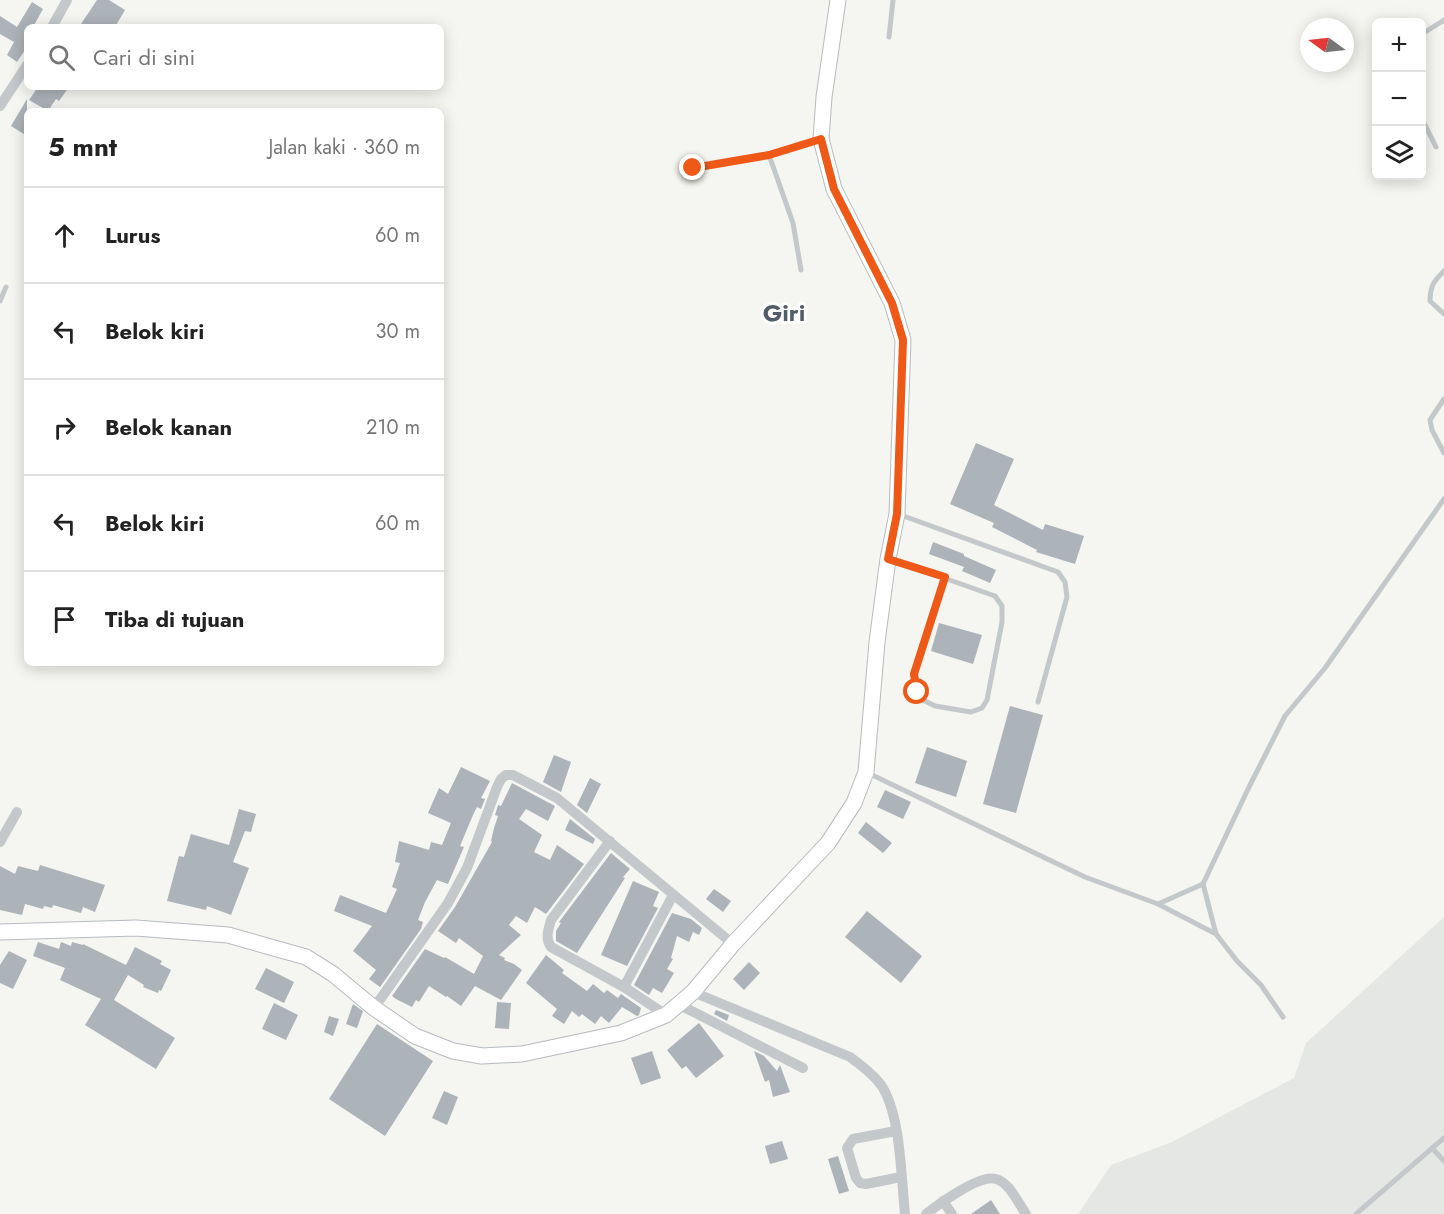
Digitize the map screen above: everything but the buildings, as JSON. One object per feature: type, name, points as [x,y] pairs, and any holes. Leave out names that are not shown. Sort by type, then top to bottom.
[{"type":"main road","points":[[0,932],[136,928],[228,934],[306,957],[333,974],[374,1008],[416,1036],[453,1051],[483,1056],[522,1054],[621,1033],[666,1015],[693,992],[733,944],[828,843],[854,803],[866,772],[877,642],[888,559],[897,514],[903,340],[892,303],[834,189],[821,139],[824,97],[838,0]]},
{"type":"street","points":[[54,24],[67,0]]},
{"type":"street","points":[[0,106],[24,70]]},
{"type":"street","points":[[374,1008],[448,903],[467,868],[501,778],[506,775],[513,775],[557,798],[733,944]]},
{"type":"street","points":[[0,842],[17,812]]},
{"type":"street","points":[[610,841],[551,920],[547,941],[552,947],[624,987],[666,1015]]},
{"type":"street","points":[[624,987],[673,895]]},
{"type":"street","points":[[693,992],[850,1057],[881,1084],[890,1101],[896,1131],[905,1214]]},
{"type":"street","points":[[680,1005],[803,1068]]},
{"type":"street","points":[[896,1131],[853,1139],[847,1148],[856,1178],[860,1183],[866,1184],[901,1177]]},
{"type":"street","points":[[926,1214],[943,1201],[984,1179],[996,1178],[1007,1187],[1026,1214]]},
{"type":"street","points":[[943,1201],[952,1214]]},
{"type":"lane","points":[[889,37],[892,0]]},
{"type":"lane","points":[[1426,31],[1444,20]]},
{"type":"lane","points":[[1426,126],[1436,147]]},
{"type":"lane","points":[[693,168],[769,155],[821,139]]},
{"type":"lane","points":[[769,155],[793,223],[801,270]]},
{"type":"lane","points":[[1444,270],[1433,282],[1430,290],[1430,301],[1444,314]]},
{"type":"lane","points":[[0,301],[6,287]]},
{"type":"lane","points":[[1444,399],[1430,420],[1432,430],[1444,453]]},
{"type":"lane","points":[[1283,1017],[1261,985],[1237,961],[1216,934],[1203,884],[1285,716],[1325,668],[1444,500]]},
{"type":"lane","points":[[897,514],[1058,572],[1065,582],[1067,597],[1038,702]]},
{"type":"lane","points":[[888,559],[945,577],[995,596],[1002,606],[1002,622],[987,700],[982,708],[971,712],[935,706],[923,700],[917,692],[914,674],[945,577]]},
{"type":"lane","points":[[866,772],[1085,877],[1158,904],[1216,934]]},
{"type":"lane","points":[[1158,904],[1203,884]]},
{"type":"lane","points":[[1356,1214],[1444,1138]]},
{"type":"lane","points":[[1432,1149],[1444,1161]]},
{"type":"shaded area","points":[[1444,917],[1444,1214],[1078,1214],[1111,1165],[1172,1142],[1294,1078],[1306,1043]]},
{"type":"district","name":"Giri","points":[[784,312]]},
{"type":"route","points":[[693,168],[769,155],[821,139],[834,189],[892,303],[903,340],[897,514],[888,559],[945,577],[914,674],[917,692]]}]
